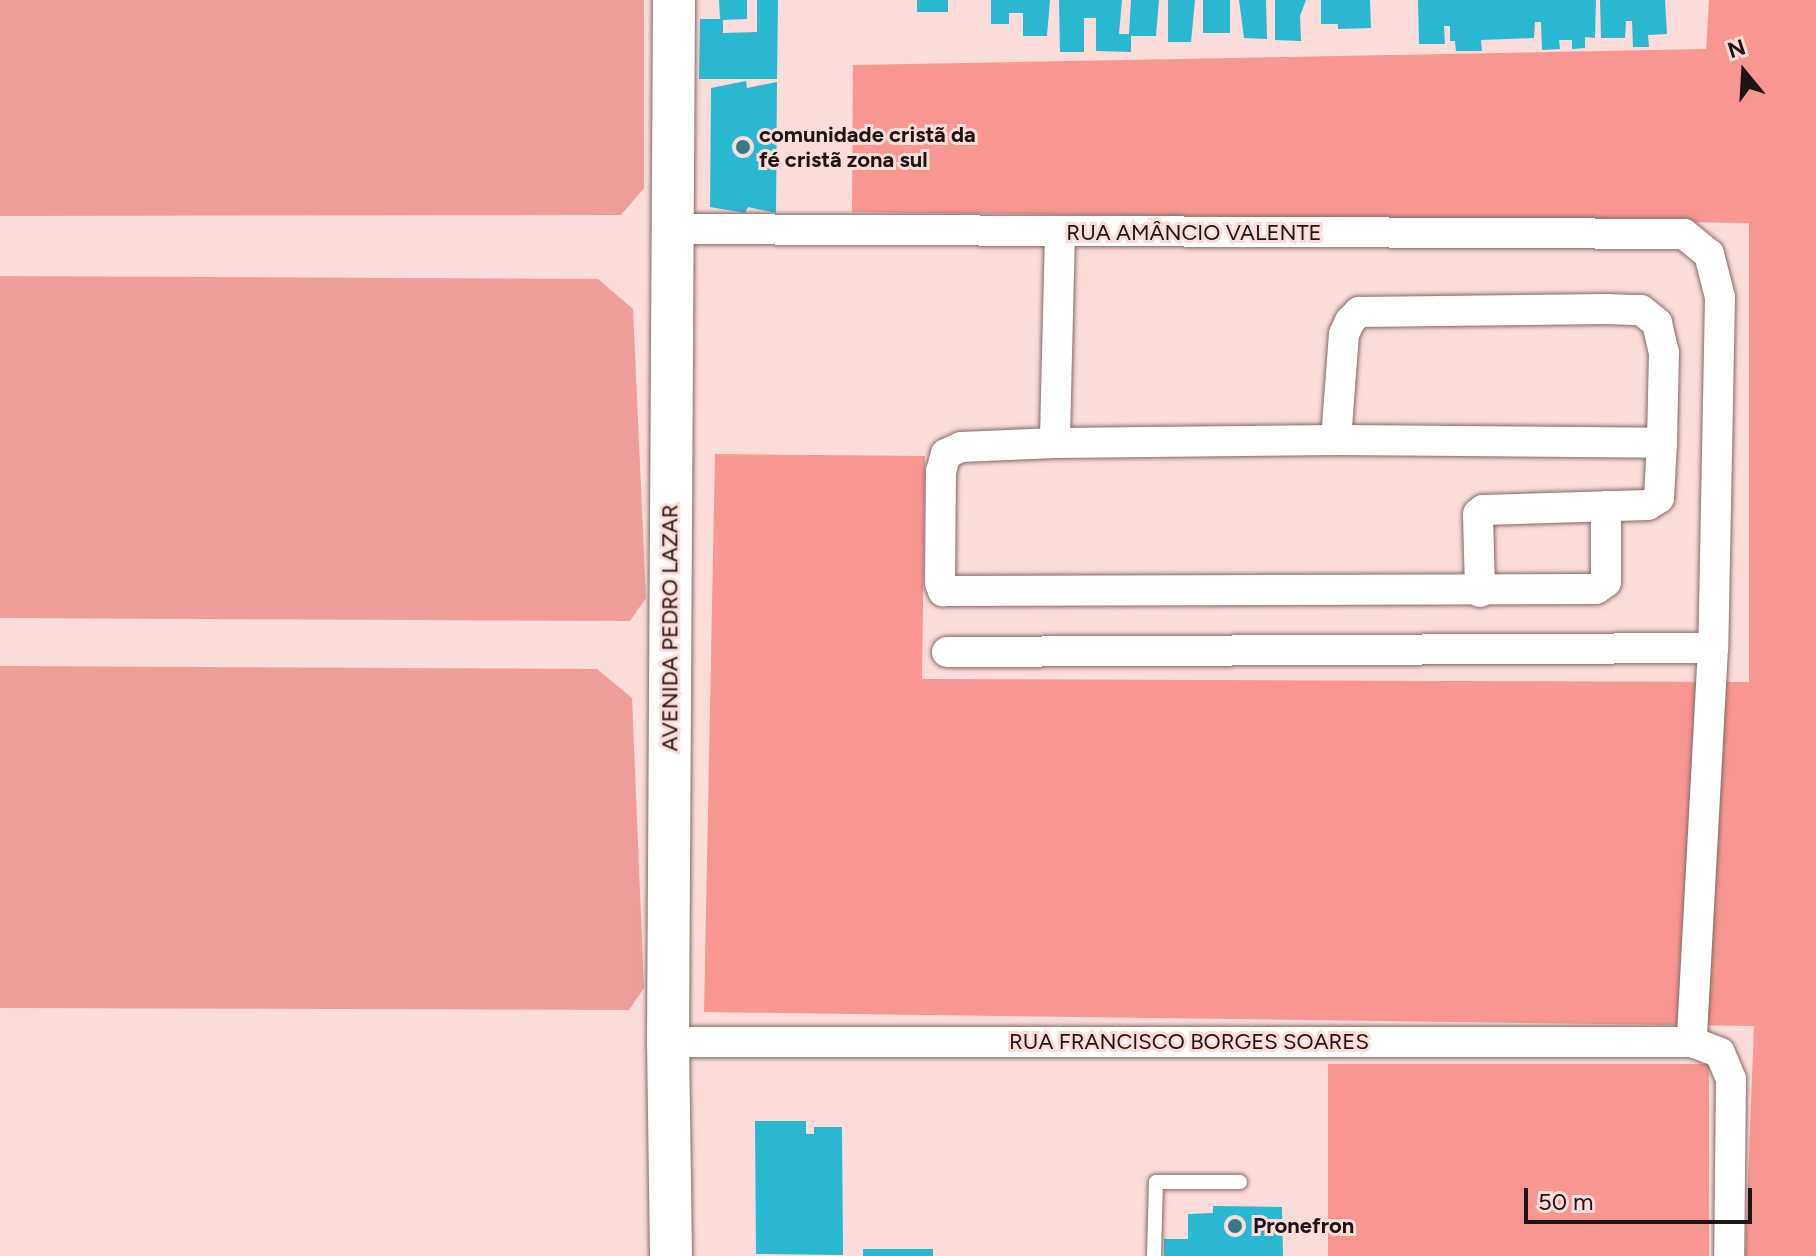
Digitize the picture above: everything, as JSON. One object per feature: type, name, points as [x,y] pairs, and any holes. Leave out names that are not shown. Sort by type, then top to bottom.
[{"type":"main road","name":"AVENIDA PEDRO LAZAR","points":[[671,1256],[668,1042],[674,0]]},
{"type":"street","name":"RUA AMÂNCIO VALENTE","points":[[672,229],[1684,234],[1709,254],[1720,297],[1713,648]]},
{"type":"street","points":[[1055,443],[1060,232]]},
{"type":"street","points":[[1336,440],[1344,334],[1359,312],[1641,310],[1657,323],[1664,353],[1659,498],[1648,505],[1483,510],[1478,514],[1480,592]]},
{"type":"street","points":[[1606,506],[1606,582],[1596,589],[1480,592],[943,591],[940,583],[941,487],[946,454],[961,447],[1336,440],[1662,443]]},
{"type":"street","points":[[947,652],[1713,648],[1701,1044],[1720,1053],[1731,1079],[1729,1256]]},
{"type":"street","name":"RUA FRANCISCO BORGES SOARES","points":[[668,1042],[1701,1044]]},
{"type":"lane","points":[[1154,1256],[1156,1182],[1240,1182]]},
{"type":"shaded area","points":[[0,0],[644,0],[644,188],[621,215],[0,216]]},
{"type":"shaded area","points":[[1709,0],[1816,0],[1816,1256],[1745,1256],[1754,1026],[704,1012],[715,454],[925,456],[922,679],[1749,682],[1749,223],[852,212],[853,65],[1706,49]]},
{"type":"shaded area","points":[[0,276],[598,279],[633,309],[646,598],[630,621],[0,618]]},
{"type":"shaded area","points":[[0,666],[597,669],[632,698],[644,988],[629,1010],[0,1008]]},
{"type":"shaded area","points":[[1328,1064],[1709,1064],[1709,1256],[1328,1256]]},
{"type":"building","points":[[719,0],[747,0],[747,19],[723,20],[723,33],[757,32],[757,0],[778,0],[777,79],[699,79],[700,19],[720,19]]},
{"type":"building","points":[[917,0],[948,0],[948,12],[917,12]]},
{"type":"building","points":[[991,0],[1050,0],[1047,36],[1023,36],[1023,13],[1009,13],[1009,24],[991,24]]},
{"type":"building","points":[[1059,0],[1122,0],[1119,34],[1129,34],[1131,0],[1159,0],[1156,36],[1131,36],[1131,52],[1096,51],[1096,18],[1084,18],[1084,52],[1060,52]]},
{"type":"building","points":[[1168,0],[1195,0],[1191,42],[1168,42]]},
{"type":"building","points":[[1203,0],[1230,0],[1230,33],[1203,33]]},
{"type":"building","points":[[1239,0],[1266,0],[1267,39],[1244,38]]},
{"type":"building","points":[[1275,0],[1306,0],[1300,16],[1301,41],[1275,40]]},
{"type":"building","points":[[1321,0],[1370,0],[1371,28],[1338,29],[1338,24],[1321,24]]},
{"type":"building","points":[[1418,0],[1596,0],[1595,38],[1585,37],[1585,48],[1572,49],[1572,40],[1559,40],[1560,49],[1542,50],[1541,22],[1535,22],[1534,38],[1481,40],[1482,51],[1456,51],[1455,41],[1450,41],[1450,26],[1444,26],[1445,44],[1419,44]]},
{"type":"building","points":[[1600,0],[1665,0],[1667,34],[1648,35],[1649,47],[1633,47],[1632,21],[1626,21],[1625,38],[1601,38]]},
{"type":"building","name":"comunidade cristã da fé cristã zona sul","points":[[746,81],[747,88],[777,82],[776,213],[748,207],[745,213],[710,207],[711,88]]},
{"type":"building","points":[[755,1121],[806,1121],[806,1134],[814,1134],[814,1127],[842,1127],[843,1255],[756,1254]]},
{"type":"building","name":"Pronefron","points":[[1213,1206],[1282,1207],[1283,1256],[1164,1256],[1164,1239],[1188,1239],[1188,1214],[1213,1213]]},
{"type":"building","points":[[863,1249],[933,1249],[933,1256],[863,1256]]},
{"type":"place","name":"comunidade cristã da fé cristã zona sul","points":[[743,147]]},
{"type":"place","name":"Pronefron","points":[[1235,1226]]}]
